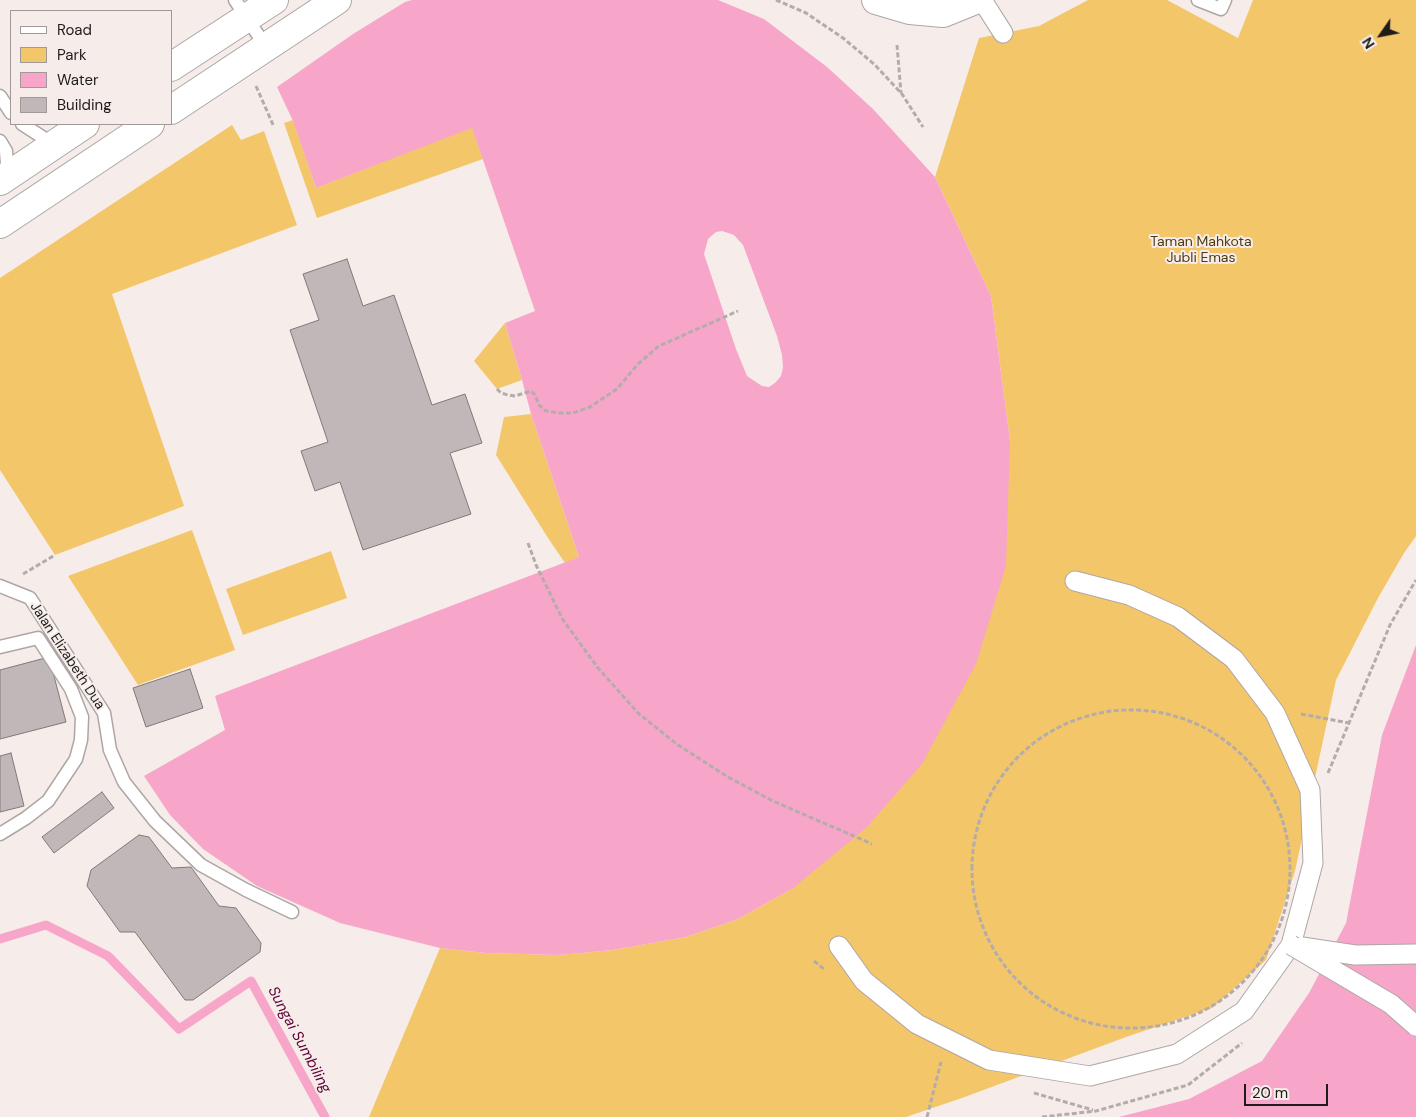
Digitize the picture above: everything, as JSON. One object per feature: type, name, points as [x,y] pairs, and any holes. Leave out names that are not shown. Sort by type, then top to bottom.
[{"type":"street","points":[[172,66],[240,9],[274,0]]},
{"type":"street","points":[[172,109],[337,0]]},
{"type":"street","points":[[876,0],[910,10],[943,13],[975,0]]},
{"type":"street","points":[[982,0],[1003,33]]},
{"type":"street","points":[[1,180],[83,125]]},
{"type":"street","points":[[0,224],[148,125]]},
{"type":"street","points":[[839,946],[864,981],[917,1024],[989,1060],[1090,1076],[1177,1054],[1244,1011],[1291,945],[1313,863],[1310,790],[1275,713],[1234,659],[1178,617],[1129,595],[1075,581]]},
{"type":"street","points":[[1291,945],[1356,955],[1416,954]]},
{"type":"street","points":[[1291,945],[1391,1004],[1416,1026]]},
{"type":"lane","points":[[1198,0],[1221,9],[1225,0]]},
{"type":"lane","points":[[240,9],[266,47]]},
{"type":"lane","points":[[0,96],[10,111]]},
{"type":"lane","points":[[24,125],[53,144]]},
{"type":"lane","points":[[0,141],[6,150],[7,164],[1,180]]},
{"type":"lane","name":"Jalan Elizabeth Dua","points":[[2,587],[30,598],[104,713],[110,750],[124,782],[154,820],[201,865],[246,890],[292,912]]},
{"type":"lane","points":[[0,647],[38,638],[71,689],[82,717],[81,740],[76,759],[48,801],[26,818],[0,834]]},
{"type":"path","points":[[776,0],[806,13],[843,38],[874,64],[902,94],[923,127]]},
{"type":"path","points":[[897,44],[902,94]]},
{"type":"path","points":[[254,82],[274,127]]},
{"type":"path","points":[[497,389],[508,396],[531,391],[539,405],[546,411],[572,413],[590,407],[617,389],[638,364],[658,346],[738,312]]},
{"type":"path","points":[[528,543],[536,565],[562,620],[598,668],[638,713],[678,745],[728,777],[771,800],[872,844]]},
{"type":"path","points":[[2,587],[54,555]]},
{"type":"path","points":[[1326,776],[1390,625],[1416,580]]},
{"type":"path","points":[[1111,709],[1172,713],[1244,754],[1277,802],[1288,832],[1291,888],[1269,951],[1232,994],[1179,1023],[1099,1026],[1042,1002],[1013,977],[983,930],[970,871],[987,797],[1030,742],[1058,725],[1111,709]]},
{"type":"path","points":[[1292,712],[1349,723]]},
{"type":"path","points":[[1042,1117],[1096,1111],[1188,1085],[1246,1040]]},
{"type":"path","points":[[927,1117],[941,1062]]},
{"type":"green space","name":"Taman Mahkota Jubli Emas","points":[[1088,0],[1167,0],[1238,38],[1253,0],[1416,0],[1416,536],[1378,598],[1336,680],[1295,871],[1266,960],[1212,1008],[1126,1037],[906,1117],[369,1117],[440,948],[485,953],[559,955],[613,950],[686,937],[738,919],[792,889],[1010,441],[991,296],[935,177],[979,38],[1039,26]]},
{"type":"green space","points":[[293,120],[316,188],[472,127],[483,159],[317,218],[284,123]]},
{"type":"green space","points":[[232,125],[241,140],[264,131],[297,225],[112,294],[184,506],[55,555],[0,470],[0,278]]},
{"type":"green space","points":[[505,323],[522,380],[497,389],[474,361]]},
{"type":"green space","points":[[531,414],[579,557],[565,563],[496,455],[504,417]]},
{"type":"green space","points":[[192,530],[235,650],[138,685],[68,576]]},
{"type":"green space","points":[[331,551],[347,598],[243,635],[226,589]]},
{"type":"water","points":[[412,0],[718,0],[764,19],[827,67],[873,109],[935,177],[991,296],[1010,441],[1006,566],[976,664],[922,764],[866,828],[792,889],[738,919],[686,937],[613,950],[559,955],[485,953],[440,948],[340,923],[257,886],[203,849],[170,815],[144,776],[225,730],[215,696],[579,557],[531,414],[505,323],[535,311],[472,128],[316,188],[293,121],[277,87],[353,34],[405,2]],"holes":[[[722,231],[734,235],[743,245],[777,336],[782,355],[783,367],[781,376],[769,387],[762,386],[747,376],[704,254],[708,239],[716,232]]]},
{"type":"water","points":[[1416,645],[1416,1117],[1119,1117],[1189,1099],[1262,1061],[1309,993],[1346,923],[1382,735]]},
{"type":"building","points":[[347,259],[363,306],[394,295],[432,405],[465,394],[482,443],[450,453],[471,514],[363,550],[340,482],[315,491],[301,451],[328,442],[290,330],[319,320],[303,274]]},
{"type":"building","points":[[49,657],[66,722],[0,739],[0,670]]},
{"type":"building","points":[[190,669],[203,708],[146,727],[133,688]]},
{"type":"building","points":[[11,753],[24,806],[0,812],[0,756]]},
{"type":"building","points":[[102,792],[114,808],[54,853],[42,837]]},
{"type":"building","points":[[139,835],[149,837],[172,868],[191,867],[219,906],[236,908],[261,943],[260,952],[193,1000],[185,1000],[135,932],[120,932],[87,886],[91,870]]},
{"type":"waterway","name":"Sungai Sumbiling","points":[[0,939],[46,925],[108,956],[179,1029],[251,981],[325,1117]]}]
